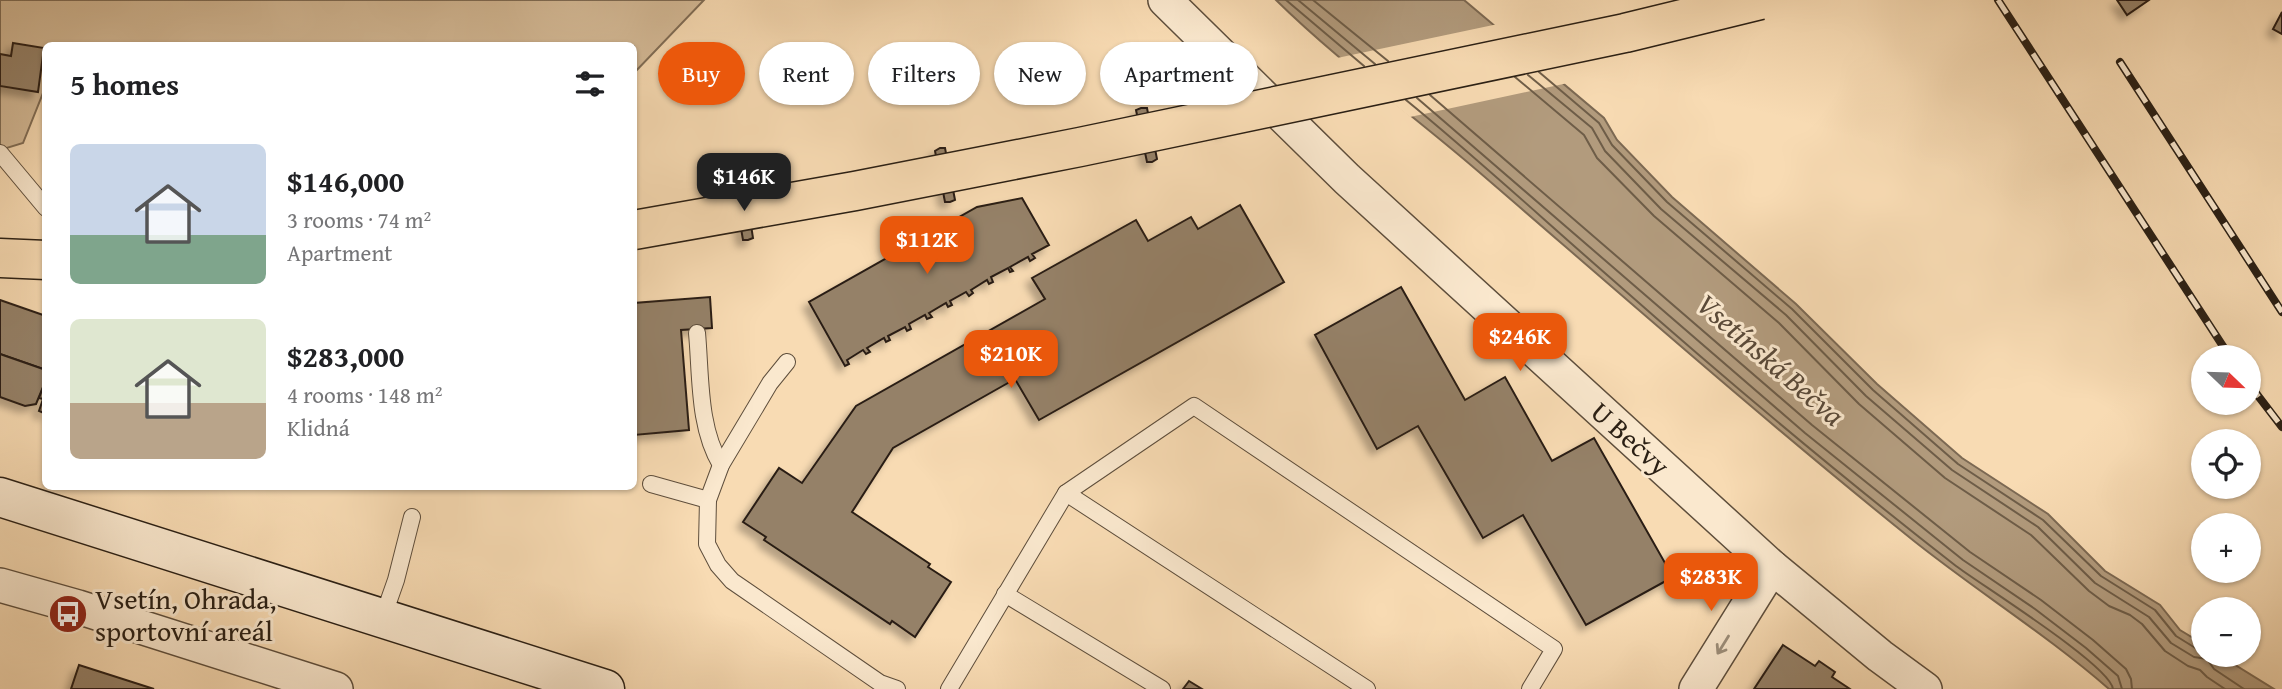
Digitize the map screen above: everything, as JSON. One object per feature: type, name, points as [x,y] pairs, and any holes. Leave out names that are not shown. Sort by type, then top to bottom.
[{"type":"main road","points":[[637,229],[855,191],[1093,144],[1625,33],[1760,0]]},
{"type":"main road","points":[[0,258],[42,260]]},
{"type":"street","name":"U Bečvy","points":[[1165,0],[1347,179],[1772,567],[1880,656],[1925,689]]},
{"type":"street","points":[[0,497],[605,689]]},
{"type":"street","points":[[1696,689],[1772,567]]},
{"type":"street","points":[[0,585],[336,689]]},
{"type":"lane","points":[[0,153],[42,203]]},
{"type":"lane","points":[[697,333],[706,431],[710,448],[721,465]]},
{"type":"lane","points":[[787,362],[770,383],[721,465],[708,500],[707,544],[718,565],[732,581],[880,683],[897,689]]},
{"type":"lane","points":[[949,689],[1066,493],[1194,406],[1554,649],[1530,689]]},
{"type":"lane","points":[[651,484],[708,500]]},
{"type":"lane","points":[[1066,493],[1343,682],[1367,689]]},
{"type":"lane","points":[[383,617],[396,580],[412,517]]},
{"type":"lane","points":[[1005,594],[1162,689]]},
{"type":"shaded area","points":[[0,0],[704,0],[664,42],[658,42],[658,48],[637,70],[637,42],[42,42],[42,96],[23,143],[0,150]]},
{"type":"water","name":"Vsetínská Bečva","points":[[1276,0],[1464,0],[1604,118],[1617,140],[1672,197],[1796,304],[1877,384],[1962,458],[2048,514],[2105,571],[2160,605],[2180,630],[2191,637],[2191,667],[2238,667],[2274,689],[2109,689],[2061,650],[1938,560],[1859,496],[1454,150],[1300,23]]},
{"type":"pier","points":[[1498,24],[1568,83],[1410,117],[1337,58]]},
{"type":"building","points":[[2117,0],[2149,0],[2127,15]]},
{"type":"building","points":[[2282,12],[2282,34],[2273,29]]},
{"type":"building","points":[[13,43],[42,48],[38,92],[0,86],[0,54],[11,56]]},
{"type":"building","points":[[1195,105],[1227,105],[1238,115],[1223,131]]},
{"type":"building","points":[[1147,108],[1157,159],[1152,162],[1147,162],[1136,110]]},
{"type":"building","points":[[945,148],[955,200],[950,202],[945,202],[935,151]]},
{"type":"building","points":[[745,186],[753,238],[748,240],[743,240],[734,188]]},
{"type":"building","points":[[1022,198],[1049,245],[1032,254],[1035,258],[1030,261],[1028,257],[1010,267],[1013,271],[1010,272],[1008,268],[991,277],[993,282],[989,284],[987,280],[971,290],[973,293],[969,296],[966,292],[950,301],[952,305],[948,307],[946,303],[929,313],[932,317],[927,319],[925,315],[909,324],[911,329],[907,331],[905,327],[888,336],[890,340],[886,342],[884,338],[867,348],[870,352],[866,354],[863,350],[847,360],[849,364],[845,366],[809,302],[977,207]]},
{"type":"building","points":[[1240,205],[1284,282],[1039,420],[1015,379],[893,448],[852,512],[930,564],[928,567],[951,582],[915,637],[892,621],[890,624],[764,540],[766,537],[743,522],[779,468],[802,483],[856,406],[1045,299],[1032,278],[1136,220],[1148,241],[1191,217],[1198,229]]},
{"type":"building","points":[[1401,287],[1465,400],[1505,377],[1552,461],[1594,438],[1673,577],[1586,625],[1523,515],[1483,538],[1418,426],[1377,449],[1315,335]]},
{"type":"building","points":[[710,297],[712,328],[681,330],[689,430],[637,435],[637,303]]},
{"type":"building","points":[[0,300],[42,315],[42,369],[0,354]]},
{"type":"building","points":[[0,354],[42,369],[42,390],[36,404],[25,406],[0,397]]},
{"type":"building","points":[[1783,645],[1815,666],[1819,661],[1835,672],[1832,677],[1850,689],[1754,689]]},
{"type":"building","points":[[79,665],[154,689],[71,689]]},
{"type":"building","points":[[1189,681],[1202,689],[1183,689]]},
{"type":"railway","points":[[1998,0],[2222,345]]},
{"type":"railway","points":[[2120,62],[2282,312]]},
{"type":"railway","points":[[2261,400],[2282,427]]},
{"type":"place","name":"Vsetín, Ohrada, sportovní areál","points":[[68,614]]}]
